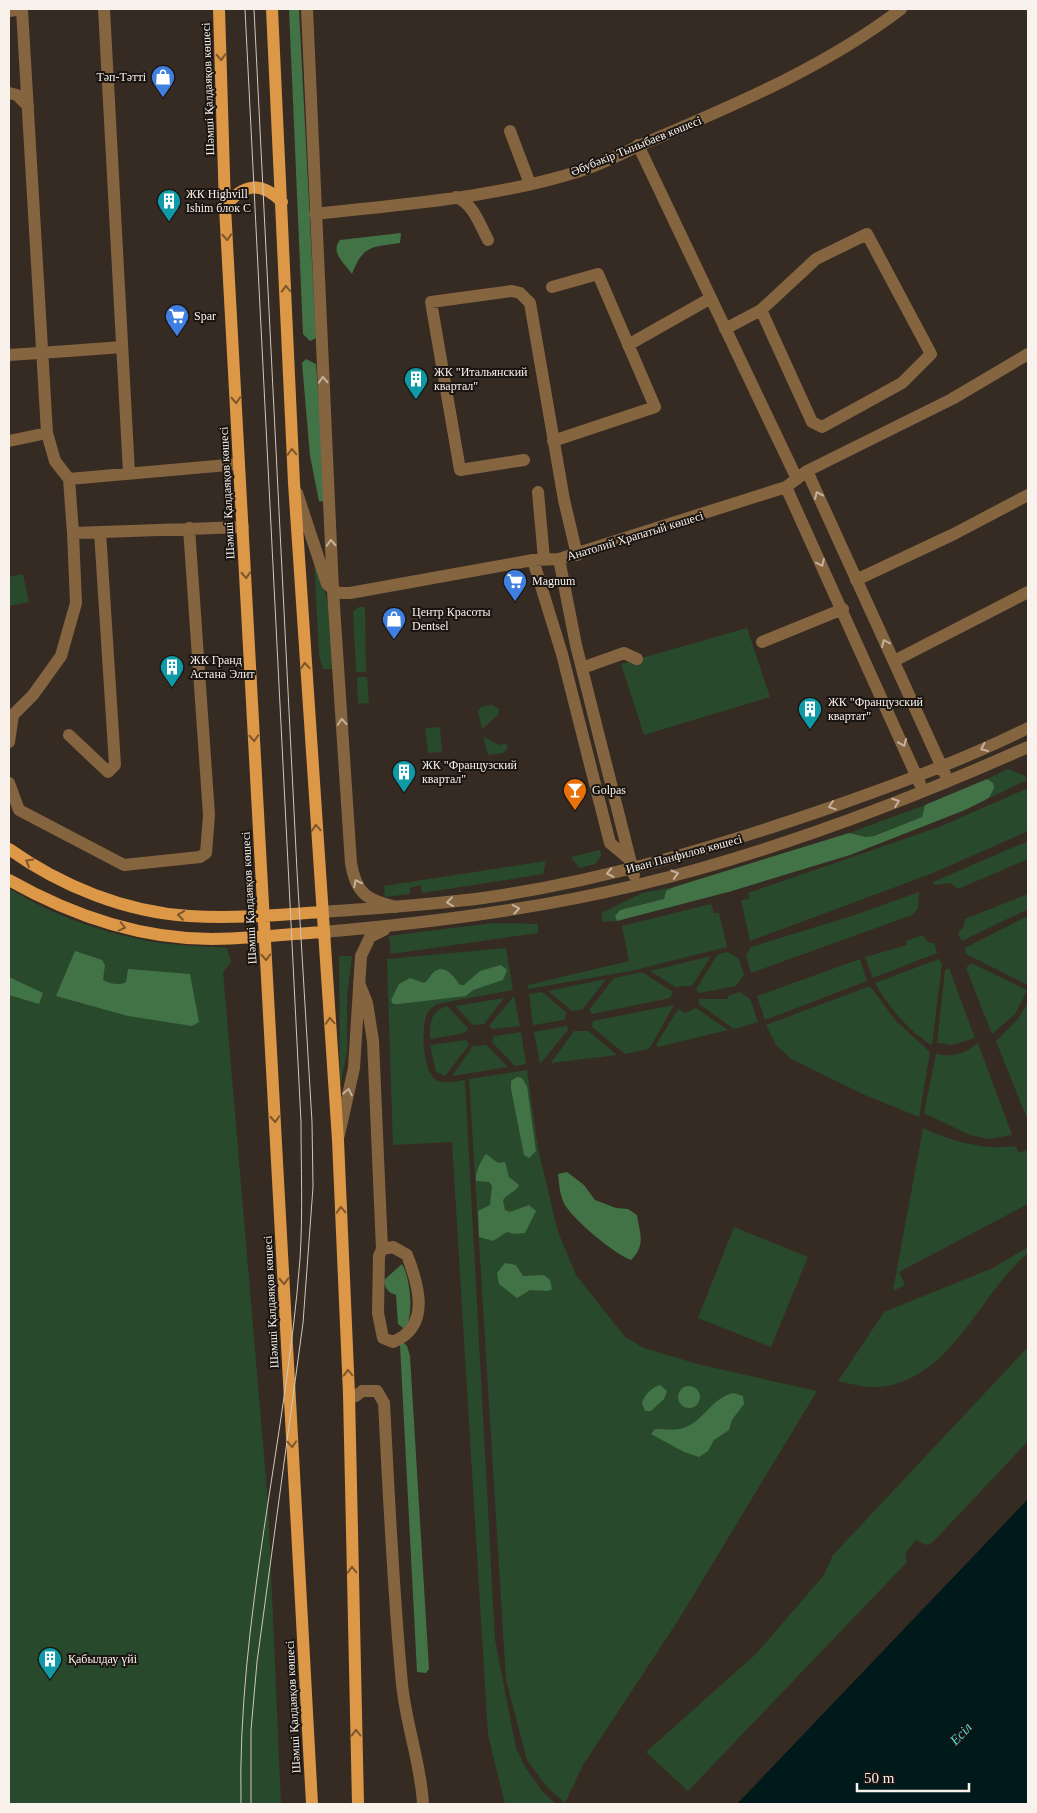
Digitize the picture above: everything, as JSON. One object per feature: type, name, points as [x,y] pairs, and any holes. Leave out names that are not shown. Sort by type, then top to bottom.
[{"type":"main road","name":"Шәмші Қалдаяқов көшесі","points":[[219,9],[225,207],[312,1804]]},
{"type":"main road","points":[[272,9],[294,483],[338,1140],[349,1394],[358,1804]]},
{"type":"main road","points":[[225,207],[234,194],[244,189],[259,188],[270,191],[282,202]]},
{"type":"main road","points":[[9,849],[63,882],[101,898],[147,910],[187,916],[264,916],[322,912]]},
{"type":"main road","points":[[9,880],[38,896],[118,926],[188,938],[323,932]]},
{"type":"street","points":[[9,11],[22,9],[47,432],[55,461],[68,479],[73,533],[76,603],[61,656],[33,696],[11,717],[9,742]]},
{"type":"street","points":[[104,9],[129,473]]},
{"type":"street","points":[[307,9],[333,591],[353,877],[356,884],[368,897],[396,907]]},
{"type":"street","name":"Әбубәкір Тыныбаев көшесі","points":[[315,214],[456,197],[530,184],[582,171],[763,91],[833,53],[901,9]]},
{"type":"street","points":[[9,94],[17,95],[28,106]]},
{"type":"street","points":[[510,132],[530,184]]},
{"type":"street","points":[[638,145],[725,329],[791,483],[842,609],[923,793]]},
{"type":"street","points":[[456,197],[464,200],[470,207],[488,240]]},
{"type":"street","points":[[725,329],[761,310],[816,259],[867,234],[931,354],[902,383],[822,427],[812,422],[761,310]]},
{"type":"street","points":[[552,287],[598,274],[655,407],[554,441]]},
{"type":"street","points":[[524,460],[460,470],[431,302],[512,291],[520,293],[530,303],[554,441],[577,555]]},
{"type":"street","points":[[628,345],[711,298]]},
{"type":"street","points":[[9,355],[122,347]]},
{"type":"street","name":"Анатолий Храпатый көшесі","points":[[333,591],[350,594],[539,560],[559,559],[577,555],[791,483],[807,472],[952,399],[1028,354]]},
{"type":"street","points":[[9,441],[47,432]]},
{"type":"street","points":[[68,479],[239,464]]},
{"type":"street","points":[[807,472],[949,782]]},
{"type":"street","points":[[294,483],[327,584],[333,591]]},
{"type":"street","points":[[538,492],[539,560],[562,654],[610,843],[631,864]]},
{"type":"street","points":[[856,580],[954,534],[1028,494]]},
{"type":"street","points":[[73,533],[243,527]]},
{"type":"street","points":[[9,784],[19,810],[124,865],[200,857],[206,852],[208,815],[190,528]]},
{"type":"street","points":[[69,735],[108,772],[113,770],[115,765],[100,532]]},
{"type":"street","points":[[559,559],[582,668],[637,885]]},
{"type":"street","points":[[894,661],[1028,592]]},
{"type":"street","points":[[762,642],[842,609]]},
{"type":"street","points":[[582,668],[624,653],[637,660]]},
{"type":"street","name":"Иван Панфилов көшесі","points":[[322,912],[396,907],[510,893],[744,837],[917,777],[1028,728]]},
{"type":"street","name":"Иван Панфилов көшесі","points":[[323,932],[399,926],[518,909],[637,885],[775,846],[923,793],[1028,747]]},
{"type":"street","points":[[338,1140],[354,1068],[362,956],[370,937],[380,931],[399,926]]},
{"type":"street","points":[[359,983],[367,1003],[372,1041],[382,1249],[379,1256],[378,1313],[383,1338],[393,1342],[402,1338],[413,1328],[419,1312],[417,1288],[407,1255],[393,1247],[382,1249]]},
{"type":"street","points":[[349,1394],[356,1396],[362,1391],[377,1391],[384,1403],[402,1685],[410,1738],[422,1778],[423,1804]]},
{"type":"green space","points":[[289,9],[299,9],[316,338],[310,341],[303,334]]},
{"type":"green space","points":[[401,233],[400,243],[375,247],[360,257],[352,274],[337,253],[337,244],[340,240]]},
{"type":"green space","points":[[306,359],[316,364],[325,486],[324,502],[319,501],[310,456],[302,363]]},
{"type":"green space","points":[[314,557],[317,560],[330,612],[334,669],[323,669],[319,655]]},
{"type":"green space","points":[[23,574],[29,602],[9,606],[9,577]]},
{"type":"green space","points":[[359,607],[365,607],[366,672],[356,672],[353,611]]},
{"type":"green space","points":[[747,628],[770,697],[644,735],[621,664]]},
{"type":"green space","points":[[357,677],[367,677],[369,703],[358,704]]},
{"type":"green space","points":[[492,705],[499,709],[498,715],[482,729],[478,711],[481,707]]},
{"type":"green space","points":[[440,727],[442,752],[428,753],[425,728]]},
{"type":"green space","points":[[483,736],[499,745],[507,743],[507,749],[503,753],[488,755]]},
{"type":"green space","points":[[1008,769],[1025,776],[1027,780],[989,798],[993,783],[987,779]]},
{"type":"green space","points":[[987,779],[993,783],[994,788],[989,798],[965,810],[850,855],[732,891],[617,921],[615,916],[620,910],[664,899],[666,891],[674,887],[849,833],[866,837],[874,836],[922,817],[925,805]]},
{"type":"green space","points":[[1028,788],[1028,831],[933,873],[750,941],[741,900],[749,899],[748,893],[939,827]]},
{"type":"green space","points":[[925,805],[922,817],[874,836],[866,837],[849,833]]},
{"type":"green space","points":[[1028,841],[1028,859],[958,889],[950,883],[934,885],[933,882]]},
{"type":"green space","points":[[600,850],[601,856],[595,864],[579,868],[571,857]]},
{"type":"green space","points":[[546,861],[543,874],[422,893],[421,885],[410,888],[410,894],[385,897],[384,886]]},
{"type":"green space","points":[[674,887],[666,891],[664,899],[620,910],[615,916],[617,921],[603,922],[601,913],[642,893]]},
{"type":"green space","points":[[9,888],[61,915],[116,934],[163,943],[227,948],[231,962],[223,972],[268,1503],[281,1804],[9,1804]]},
{"type":"green space","points":[[919,892],[918,909],[912,915],[751,973],[746,955],[751,947],[855,915]]},
{"type":"green space","points":[[1028,894],[1028,909],[962,941],[958,933],[964,926],[965,919]]},
{"type":"green space","points":[[711,904],[714,913],[719,913],[727,947],[631,971],[528,989],[528,985],[629,961],[622,926]]},
{"type":"green space","points":[[1028,916],[1028,985],[966,954],[965,948]]},
{"type":"green space","points":[[493,923],[538,924],[538,933],[391,954],[389,936]]},
{"type":"green space","points":[[923,936],[929,943],[934,943],[937,953],[873,978],[865,957],[907,945],[906,941]]},
{"type":"green space","points":[[506,948],[513,990],[437,1004],[429,1011],[425,1018],[423,1038],[426,1060],[433,1077],[441,1082],[465,1080],[495,1640],[516,1748],[525,1767],[542,1791],[556,1804],[505,1804],[488,1735],[452,1142],[393,1145],[387,959]]},
{"type":"green space","points":[[75,951],[102,960],[105,965],[103,980],[112,983],[121,984],[126,982],[128,969],[190,974],[199,1022],[192,1026],[128,1016],[56,996]]},
{"type":"green space","points":[[728,952],[739,959],[744,975],[736,986],[699,993],[696,989],[718,954]]},
{"type":"green space","points":[[339,956],[352,956],[347,995],[347,1051],[340,1086]]},
{"type":"green space","points":[[711,956],[692,986],[680,986],[677,988],[650,971]]},
{"type":"green space","points":[[860,959],[867,981],[765,1020],[757,996]]},
{"type":"green space","points":[[939,959],[942,964],[932,1045],[915,1033],[899,1017],[875,983]]},
{"type":"green space","points":[[971,963],[1027,990],[1015,1014],[992,1034],[966,968]]},
{"type":"green space","points":[[501,965],[507,970],[503,980],[473,990],[466,996],[399,1004],[393,1004],[391,1000],[399,984],[410,978],[424,983],[433,973],[441,969],[448,972],[460,985],[464,985],[480,971]]},
{"type":"green space","points":[[949,968],[975,1038],[952,1045],[937,1043],[945,970]]},
{"type":"green space","points":[[642,972],[673,992],[670,998],[592,1014],[589,1010],[614,978]]},
{"type":"green space","points":[[9,977],[43,993],[39,1004],[9,995]]},
{"type":"green space","points":[[606,979],[583,1009],[572,1011],[548,991]]},
{"type":"green space","points":[[870,986],[896,1021],[930,1052],[919,1117],[865,1095],[791,1059],[776,1045],[766,1025]]},
{"type":"green space","points":[[542,992],[567,1013],[564,1020],[533,1025],[529,994]]},
{"type":"green space","points":[[740,992],[750,999],[758,1022],[734,1029],[699,1004],[699,999],[728,999],[728,996]]},
{"type":"green space","points":[[514,996],[520,1026],[492,1029],[489,1026]]},
{"type":"green space","points":[[504,998],[484,1024],[473,1025],[455,1006]]},
{"type":"green space","points":[[1028,1002],[1028,1121],[996,1041],[1018,1019]]},
{"type":"green space","points":[[674,1005],[649,1049],[625,1054],[592,1027],[593,1021]]},
{"type":"green space","points":[[447,1006],[468,1028],[465,1033],[430,1039],[432,1018],[437,1011]]},
{"type":"green space","points":[[696,1008],[728,1030],[658,1047],[656,1045],[678,1009],[685,1013]]},
{"type":"green space","points":[[567,1026],[568,1030],[540,1064],[534,1032]]},
{"type":"green space","points":[[574,1031],[588,1031],[617,1055],[551,1063]]},
{"type":"green space","points":[[521,1032],[526,1064],[515,1066],[492,1042],[494,1036]]},
{"type":"green space","points":[[466,1040],[469,1045],[445,1076],[436,1072],[430,1045]]},
{"type":"green space","points":[[978,1043],[1012,1135],[989,1139],[970,1135],[924,1113],[936,1054],[958,1054]]},
{"type":"green space","points":[[486,1045],[508,1067],[452,1076],[473,1046]]},
{"type":"green space","points":[[527,1070],[538,1149],[558,1232],[576,1275],[625,1337],[644,1348],[701,1365],[817,1391],[679,1619],[583,1765],[565,1803],[547,1787],[527,1760],[506,1680],[469,1079]]},
{"type":"green space","points":[[517,1077],[522,1078],[527,1086],[536,1151],[529,1158],[524,1155],[511,1089],[511,1081]]},
{"type":"green space","points":[[923,1128],[968,1144],[992,1147],[1016,1146],[1018,1153],[1026,1150],[1028,1155],[1028,1204],[899,1272],[905,1285],[893,1291]]},
{"type":"green space","points":[[486,1154],[498,1163],[505,1162],[509,1177],[519,1185],[516,1190],[503,1200],[505,1210],[510,1212],[529,1205],[536,1211],[525,1233],[514,1234],[507,1232],[493,1241],[479,1237],[478,1211],[490,1205],[492,1186],[489,1182],[476,1181],[477,1170]]},
{"type":"green space","points":[[567,1172],[584,1185],[595,1200],[616,1208],[628,1209],[637,1215],[641,1239],[639,1249],[631,1260],[595,1236],[565,1205],[558,1174]]},
{"type":"green space","points":[[734,1227],[808,1257],[771,1347],[698,1318]]},
{"type":"green space","points":[[1028,1247],[1028,1253],[1010,1271],[962,1333],[945,1353],[926,1369],[904,1381],[879,1387],[838,1381],[884,1312],[993,1268]]},
{"type":"green space","points":[[505,1263],[516,1265],[523,1276],[544,1275],[550,1280],[552,1289],[548,1291],[530,1290],[517,1298],[499,1284],[497,1273]]},
{"type":"green space","points":[[402,1264],[407,1277],[410,1295],[410,1313],[406,1327],[403,1328],[398,1324],[396,1295],[387,1290],[384,1280]]},
{"type":"green space","points":[[403,1342],[407,1346],[410,1356],[429,1669],[426,1673],[417,1672],[400,1345]]},
{"type":"green space","points":[[1028,1347],[1028,1441],[932,1543],[926,1545],[916,1540],[905,1554],[907,1562],[688,1791],[646,1752],[756,1654],[824,1575],[833,1555]]},
{"type":"green space","points":[[660,1385],[667,1391],[664,1399],[651,1411],[645,1411],[642,1403],[645,1397],[651,1390]]},
{"type":"green space","points":[[685,1386],[693,1386],[700,1393],[700,1401],[693,1408],[685,1408],[678,1401],[678,1393]]},
{"type":"green space","points":[[733,1393],[743,1396],[744,1404],[732,1420],[729,1430],[714,1440],[708,1451],[699,1457],[684,1452],[651,1434],[655,1429],[675,1429],[692,1424],[719,1399]]},
{"type":"water","name":"Есіл","points":[[1028,1499],[1028,1804],[737,1804]]},
{"type":"tram line","points":[[241,1804],[242,1735],[247,1667],[254,1599],[293,1327],[300,1259],[302,1208],[301,1122],[245,9]]},
{"type":"tram line","points":[[251,1804],[251,1730],[257,1662],[303,1323],[313,1187],[312,1122],[297,871],[254,9]]},
{"type":"place","name":"Тәп-Тәтті","points":[[163,98]]},
{"type":"place","name":"ЖК Highvill Ishim блок C","points":[[169,222]]},
{"type":"place","name":"Spar","points":[[177,337]]},
{"type":"place","name":"ЖК \"Итальянский квартал\"","points":[[416,400]]},
{"type":"place","name":"Magnum","points":[[515,602]]},
{"type":"place","name":"Центр Красоты Dentsel","points":[[394,640]]},
{"type":"place","name":"ЖК Гранд Астана Элит","points":[[172,688]]},
{"type":"place","name":"ЖК \"Французский квартат\"","points":[[810,730]]},
{"type":"place","name":"ЖК \"Французский квартал\"","points":[[404,793]]},
{"type":"place","name":"Golpas","points":[[575,811]]},
{"type":"place","name":"Қабылдау үйі","points":[[50,1680]]}]
